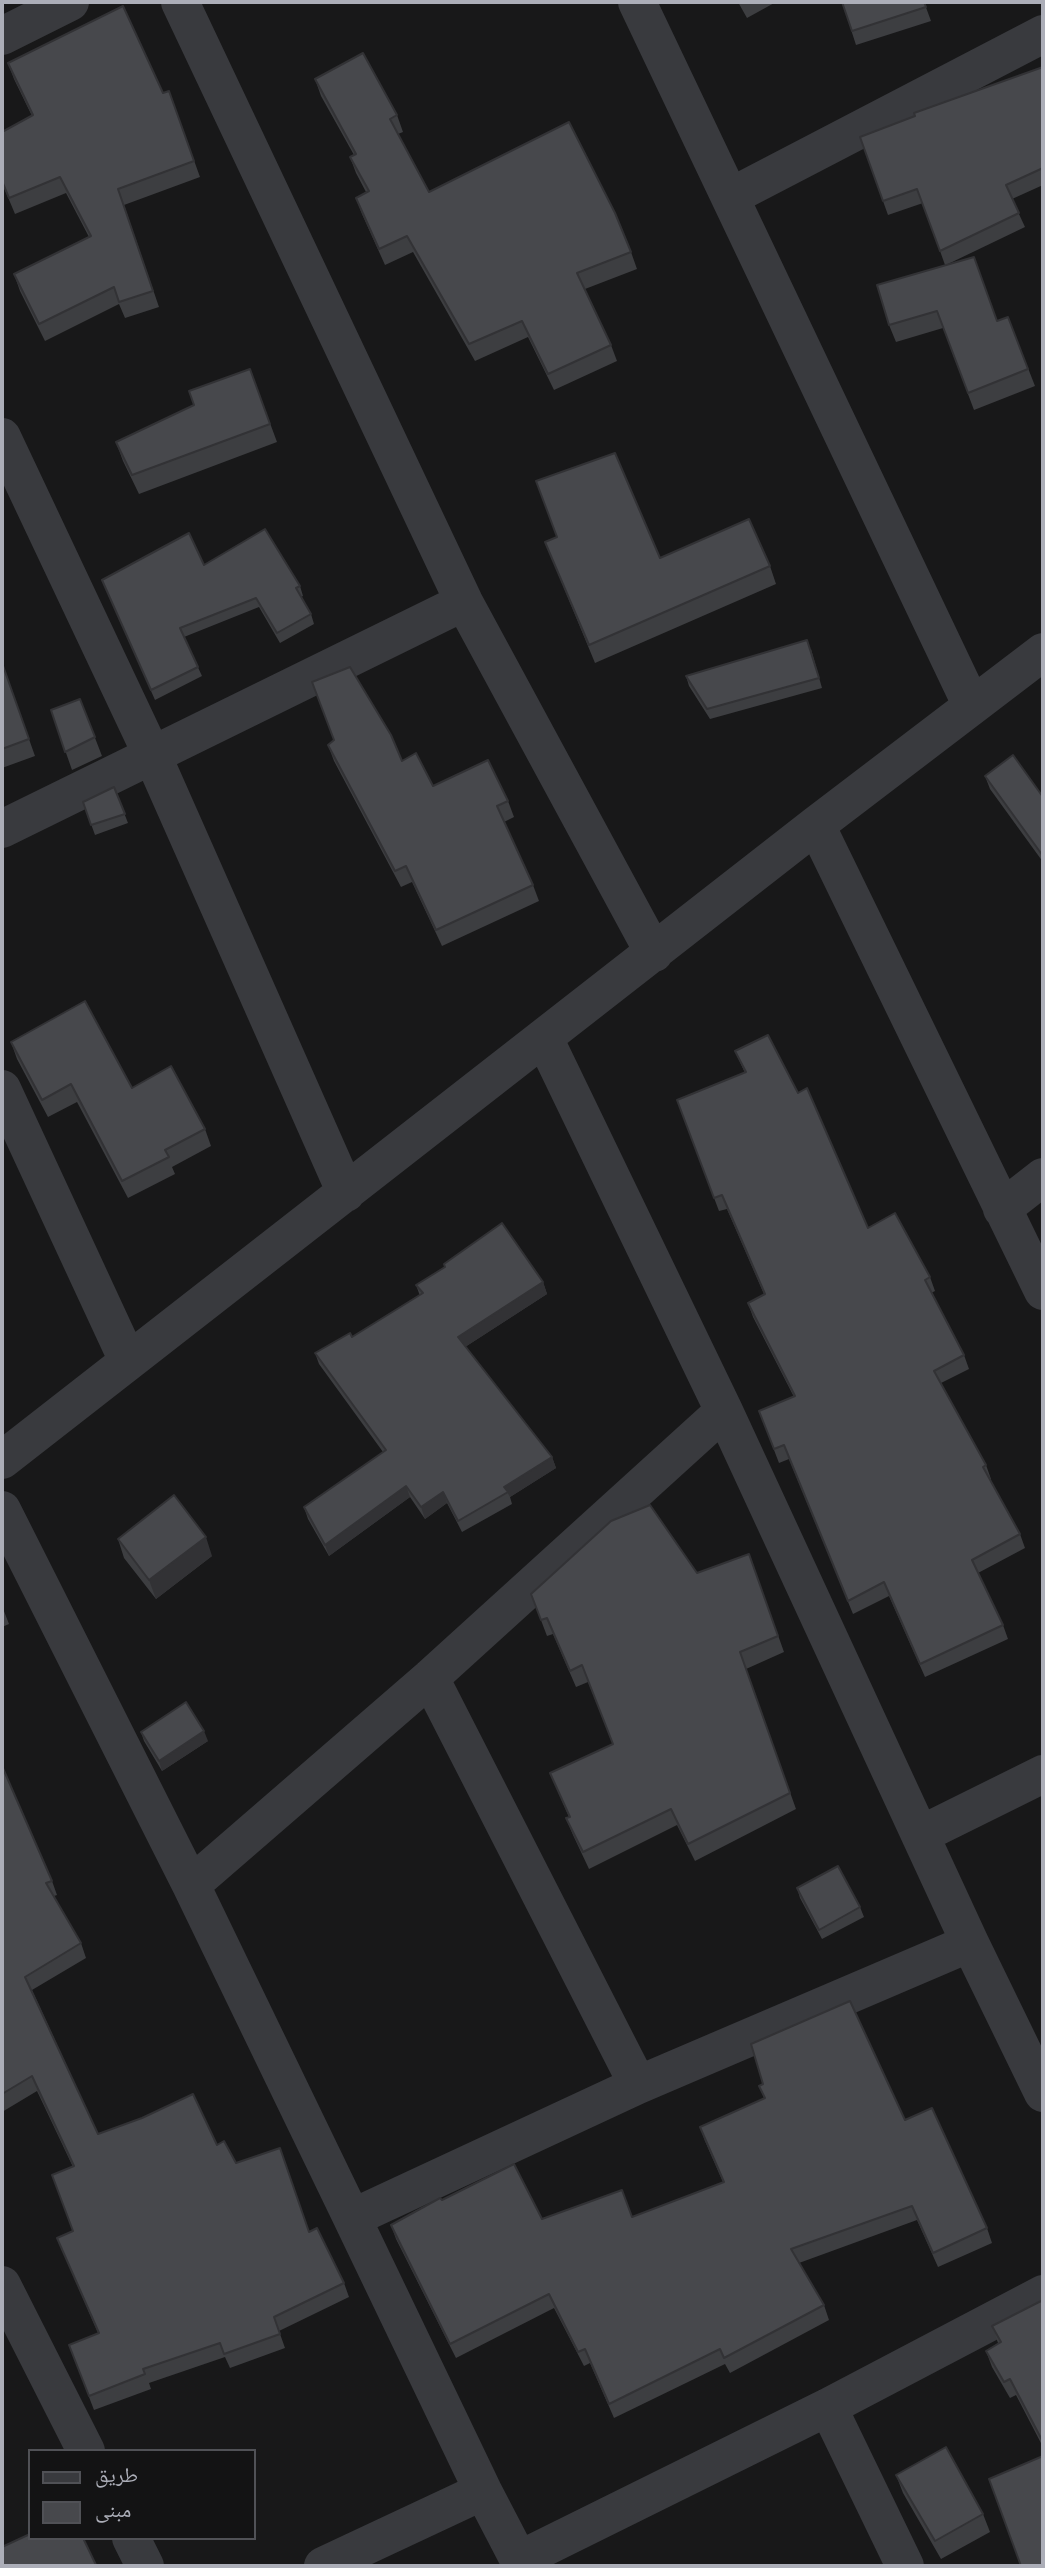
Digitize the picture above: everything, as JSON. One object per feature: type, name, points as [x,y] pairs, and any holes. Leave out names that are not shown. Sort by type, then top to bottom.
[{"type":"street","points":[[2,36],[70,2]]},
{"type":"street","points":[[180,2],[464,602],[654,953]]},
{"type":"street","points":[[637,2],[972,706]]},
{"type":"street","points":[[730,197],[1043,34]]},
{"type":"street","points":[[2,437],[153,757],[345,1193]]},
{"type":"street","points":[[2,829],[464,602]]},
{"type":"street","points":[[2,1460],[816,825],[1043,652]]},
{"type":"street","points":[[816,825],[1043,1292]]},
{"type":"street","points":[[544,1038],[724,1410],[920,1835],[1043,2093]]},
{"type":"street","points":[[2,1089],[128,1361]]},
{"type":"street","points":[[1002,1209],[1043,1177]]},
{"type":"street","points":[[191,1885],[429,1678],[724,1410]]},
{"type":"street","points":[[2,1510],[191,1885],[520,2563],[828,2407],[1043,2294]]},
{"type":"street","points":[[429,1678],[638,2085]]},
{"type":"street","points":[[920,1835],[1043,1774]]},
{"type":"street","points":[[352,2218],[638,2085],[971,1943]]},
{"type":"street","points":[[2,2286],[85,2449]]},
{"type":"street","points":[[828,2407],[905,2566]]},
{"type":"street","points":[[323,2566],[483,2491]]},
{"type":"street","points":[[132,2540],[145,2566]]},
{"type":"building","points":[[842,2],[924,2],[926,7],[852,31]]},
{"type":"building","points":[[123,6],[163,93],[169,91],[194,161],[118,189],[153,291],[119,302],[114,287],[39,324],[14,274],[91,236],[60,177],[9,198],[2,181],[2,132],[33,115],[8,63]]},
{"type":"building","points":[[363,53],[397,115],[390,119],[429,192],[569,122],[615,213],[631,252],[577,273],[611,345],[548,374],[522,321],[469,344],[407,236],[379,249],[356,198],[369,191],[350,157],[356,154],[315,79]]},
{"type":"building","points":[[1043,67],[1043,168],[1006,185],[1019,213],[940,251],[917,189],[883,201],[860,137],[915,116],[914,113]]},
{"type":"building","points":[[974,257],[997,321],[1008,317],[1028,369],[968,393],[937,311],[889,325],[877,285]]},
{"type":"building","points":[[250,369],[270,424],[132,475],[116,442],[194,405],[189,391]]},
{"type":"building","points":[[615,453],[660,558],[749,519],[770,566],[589,645],[545,542],[557,537],[536,481]]},
{"type":"building","points":[[265,529],[300,586],[296,588],[311,614],[277,633],[256,598],[180,628],[198,667],[151,690],[102,580],[189,533],[204,565]]},
{"type":"building","points":[[807,640],[819,678],[707,709],[686,676]]},
{"type":"building","points":[[2,663],[29,739],[2,749]]},
{"type":"building","points":[[350,667],[391,735],[402,761],[416,753],[433,786],[488,760],[508,801],[497,806],[533,885],[436,930],[406,866],[395,871],[328,745],[334,740],[312,682]]},
{"type":"building","points":[[80,699],[95,737],[65,752],[51,710]]},
{"type":"building","points":[[1013,755],[1043,797],[1043,856],[985,776]]},
{"type":"building","points":[[114,787],[125,814],[91,825],[83,802]]},
{"type":"building","points":[[85,1001],[132,1088],[171,1066],[205,1129],[165,1150],[169,1157],[122,1181],[71,1084],[42,1100],[11,1042]]},
{"type":"building","points":[[768,1035],[798,1093],[807,1088],[868,1228],[895,1213],[930,1277],[925,1280],[964,1355],[934,1371],[986,1465],[983,1467],[1020,1534],[972,1560],[1003,1625],[920,1664],[884,1582],[848,1601],[784,1445],[774,1449],[759,1411],[795,1396],[748,1303],[765,1294],[722,1195],[714,1198],[677,1100],[746,1072],[735,1051]]},
{"type":"building","points":[[502,1223],[543,1282],[458,1337],[552,1457],[504,1487],[508,1492],[458,1521],[443,1492],[421,1507],[406,1486],[325,1545],[304,1507],[386,1450],[315,1353],[350,1333],[352,1337],[423,1293],[416,1285],[445,1267],[444,1264]]},
{"type":"building","points":[[174,1495],[206,1537],[149,1580],[118,1539]]},
{"type":"building","points":[[650,1505],[697,1573],[749,1554],[778,1636],[740,1652],[790,1793],[688,1844],[671,1809],[583,1852],[566,1818],[570,1817],[550,1773],[613,1744],[582,1665],[570,1671],[547,1618],[541,1620],[531,1594],[611,1521]]},
{"type":"building","points":[[186,1702],[204,1731],[159,1761],[141,1732]]},
{"type":"building","points":[[2,1766],[52,1881],[46,1883],[81,1943],[25,1977],[98,2134],[142,2118],[193,2094],[217,2145],[224,2141],[236,2163],[280,2148],[309,2232],[317,2228],[344,2283],[274,2317],[280,2334],[224,2354],[220,2343],[143,2369],[145,2374],[89,2396],[69,2345],[99,2333],[57,2238],[73,2231],[52,2175],[74,2166],[32,2076],[2,2094]]},
{"type":"building","points":[[838,1866],[860,1907],[819,1930],[797,1888]]},
{"type":"building","points":[[850,2001],[905,2120],[932,2108],[987,2228],[933,2253],[912,2206],[791,2249],[824,2305],[724,2358],[720,2349],[609,2404],[585,2349],[578,2352],[549,2294],[450,2344],[391,2225],[440,2198],[442,2200],[514,2164],[542,2219],[622,2190],[632,2217],[724,2182],[700,2127],[765,2098],[759,2086],[763,2084],[751,2044]]},
{"type":"building","points":[[1041,2301],[1043,2442],[1010,2379],[1004,2382],[986,2351],[1001,2342],[992,2326]]},
{"type":"building","points":[[946,2447],[983,2514],[935,2541],[896,2475]]},
{"type":"building","points":[[1043,2456],[1043,2566],[1021,2566],[989,2479]]},
{"type":"building","points":[[28,2535],[28,2540],[84,2540],[96,2565],[2,2566],[2,2547]]}]
